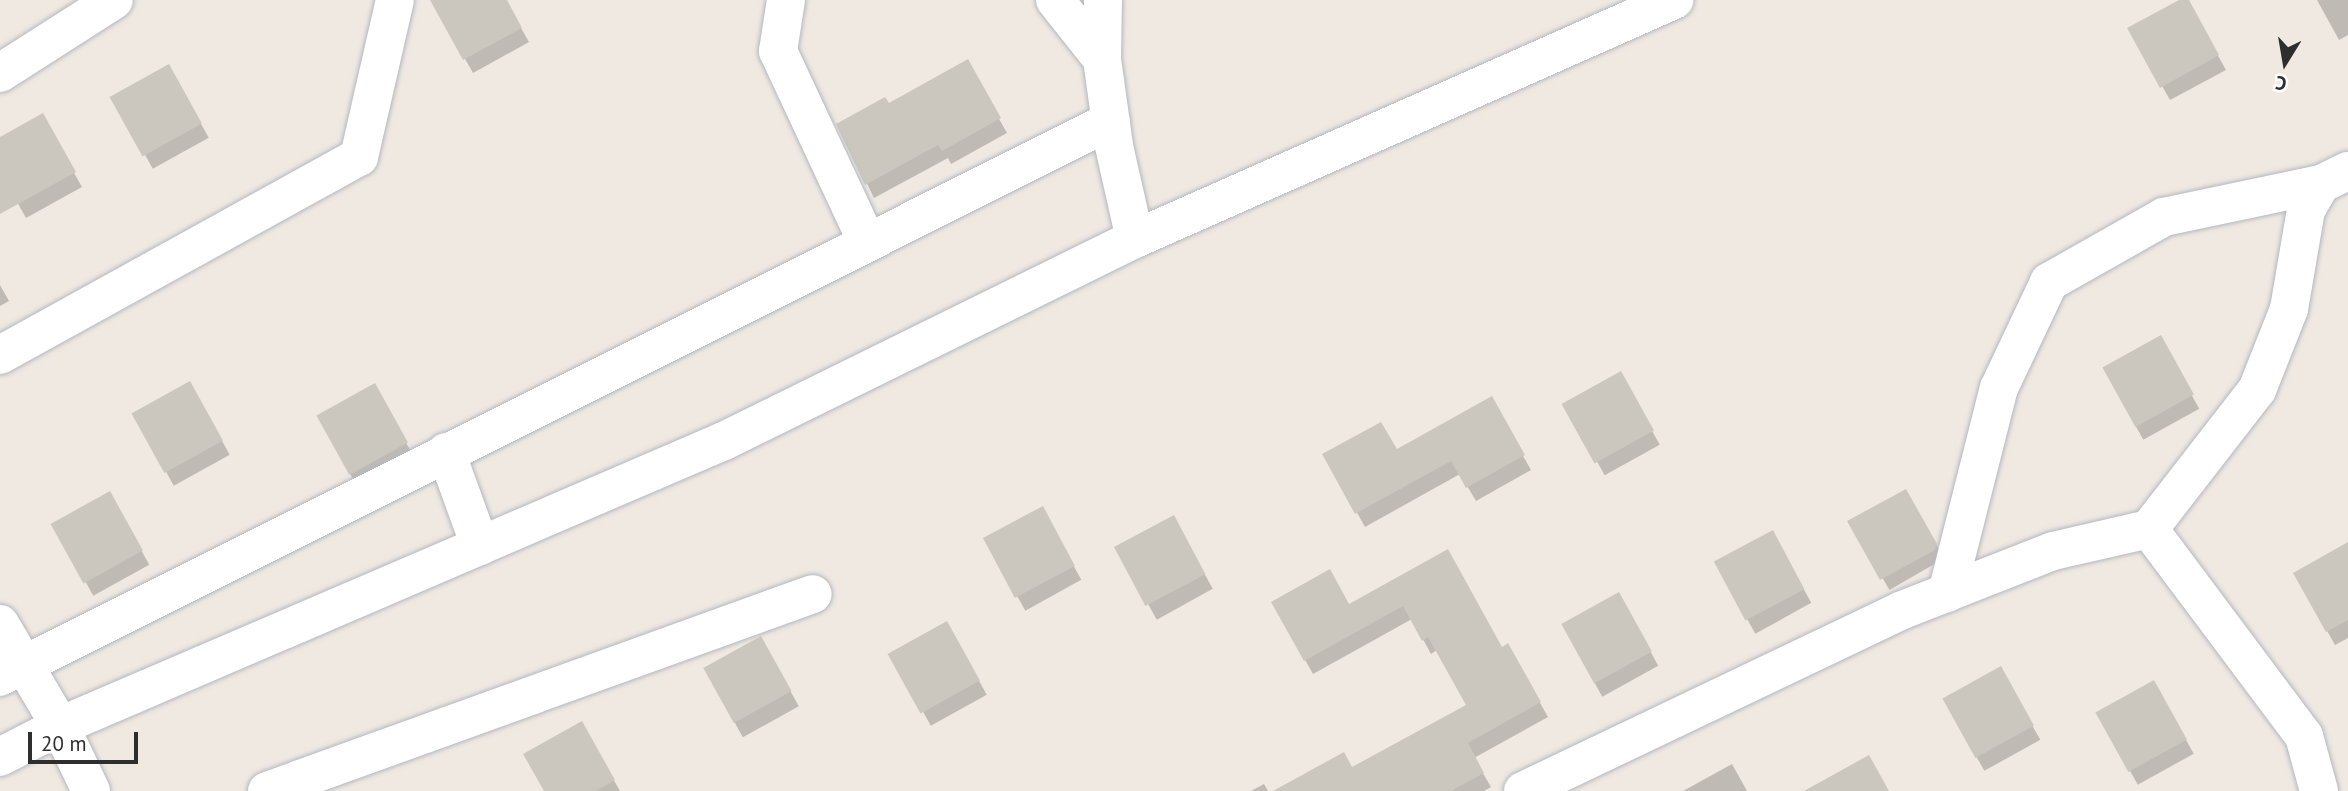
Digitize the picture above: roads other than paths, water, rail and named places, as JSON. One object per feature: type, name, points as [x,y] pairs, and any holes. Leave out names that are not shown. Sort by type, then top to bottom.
[{"type":"street","points":[[0,73],[114,0]]},
{"type":"street","points":[[0,355],[359,157],[396,0]]},
{"type":"street","points":[[786,0],[778,51],[867,243]]},
{"type":"street","points":[[1055,0],[1102,59]]},
{"type":"street","points":[[1103,0],[1102,59],[1111,121],[1135,239]]},
{"type":"street","points":[[0,757],[60,726],[724,440],[1135,239],[1674,0]]},
{"type":"street","points":[[12,671],[1111,121]]},
{"type":"street","points":[[1523,791],[1947,593],[2053,551],[2149,529],[2257,390],[2289,309],[2306,210],[2334,177]]},
{"type":"street","points":[[1947,593],[1999,388],[2049,282],[2164,217],[2334,177]]},
{"type":"street","points":[[446,452],[480,546]]},
{"type":"street","points":[[2149,529],[2304,736],[2319,791]]},
{"type":"street","points":[[267,791],[813,594]]},
{"type":"street","points":[[0,624],[12,671],[60,726],[91,791]]}]
